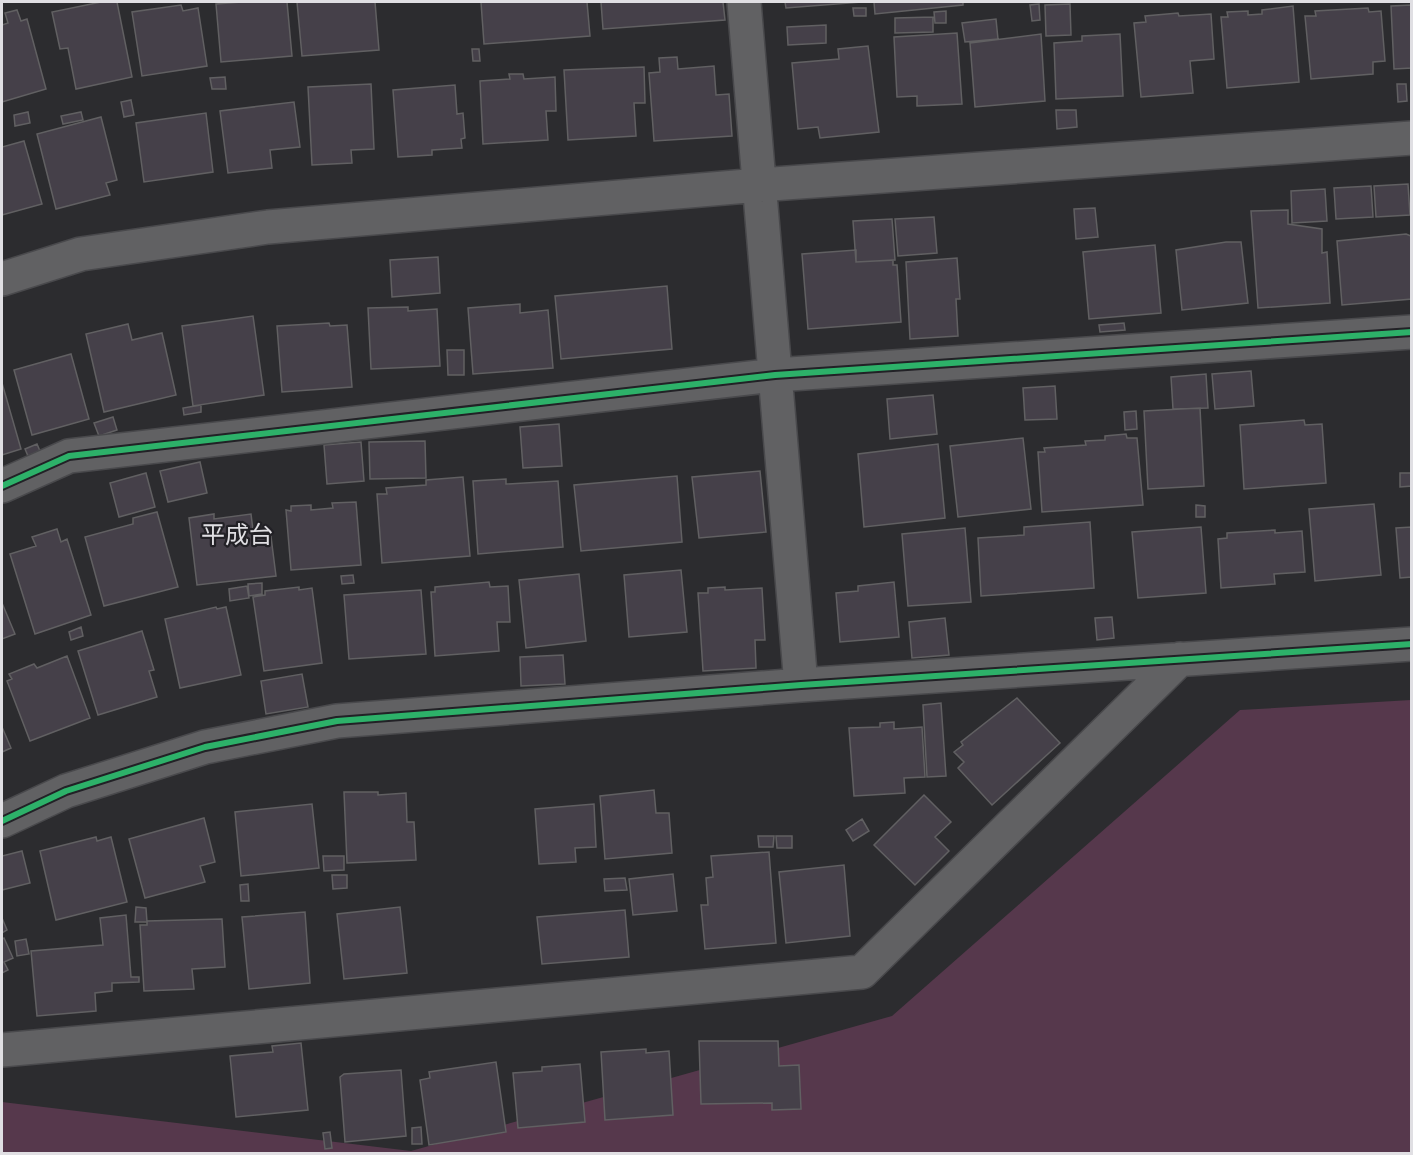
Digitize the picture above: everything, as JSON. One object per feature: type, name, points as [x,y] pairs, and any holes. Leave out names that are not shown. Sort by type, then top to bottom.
[{"type":"street","points":[[744,2],[801,686]]},
{"type":"street","points":[[2,279],[81,254],[268,227],[759,184],[1412,138]]},
{"type":"street","points":[[2,486],[69,456],[775,375],[1412,332]]},
{"type":"street","points":[[2,821],[66,791],[205,747],[337,721],[1412,644]]},
{"type":"street","points":[[2,1050],[862,972],[1180,659]]},
{"type":"shaded area","points":[[1411,700],[1411,1153],[2,1154],[2,1102],[411,1151],[892,1016],[1240,710]]},
{"type":"building","points":[[101,2],[117,2],[132,77],[76,89],[68,48],[60,49],[52,12]]},
{"type":"building","points":[[287,2],[292,56],[221,62],[216,4]]},
{"type":"building","points":[[297,2],[375,2],[379,50],[302,56]]},
{"type":"building","points":[[481,2],[587,2],[590,36],[484,44]]},
{"type":"building","points":[[601,2],[723,2],[725,20],[603,29]]},
{"type":"building","points":[[785,2],[862,2],[786,8]]},
{"type":"building","points":[[874,2],[963,2],[963,5],[875,14]]},
{"type":"building","points":[[1039,4],[1040,20],[1032,21],[1030,5]]},
{"type":"building","points":[[1070,4],[1071,35],[1046,36],[1045,5]]},
{"type":"building","points":[[181,5],[183,11],[198,8],[207,66],[142,76],[132,12]]},
{"type":"building","points":[[1412,5],[1412,68],[1394,69],[1391,6]]},
{"type":"building","points":[[1293,6],[1299,82],[1227,88],[1221,17],[1228,17],[1227,12],[1248,11],[1248,15],[1262,14],[1262,10]]},
{"type":"building","points":[[853,8],[866,8],[866,16],[854,16]]},
{"type":"building","points":[[1368,8],[1369,12],[1381,11],[1385,61],[1373,62],[1373,74],[1311,79],[1305,16],[1316,16],[1315,11]]},
{"type":"building","points":[[17,10],[21,21],[27,19],[46,89],[2,102],[2,25],[8,23],[5,13]]},
{"type":"building","points":[[946,11],[946,23],[935,23],[934,12]]},
{"type":"building","points":[[1178,13],[1179,16],[1211,14],[1214,59],[1190,61],[1193,93],[1141,97],[1134,23],[1146,22],[1145,16]]},
{"type":"building","points":[[933,17],[933,32],[895,33],[895,18]]},
{"type":"building","points":[[996,19],[998,39],[965,42],[962,23]]},
{"type":"building","points":[[826,25],[826,43],[788,45],[787,27]]},
{"type":"building","points":[[957,33],[962,104],[917,106],[917,96],[897,97],[894,37]]},
{"type":"building","points":[[1041,34],[1045,101],[975,107],[970,43]]},
{"type":"building","points":[[1120,34],[1123,96],[1056,99],[1054,43],[1082,41],[1082,36]]},
{"type":"building","points":[[868,46],[879,132],[820,138],[818,127],[798,129],[792,63],[839,59],[838,49]]},
{"type":"building","points":[[472,49],[479,49],[480,61],[473,61]]},
{"type":"building","points":[[677,57],[678,69],[714,66],[716,95],[729,94],[732,136],[654,141],[649,73],[660,72],[659,58]]},
{"type":"building","points":[[644,67],[645,103],[634,103],[636,136],[568,140],[564,70]]},
{"type":"building","points":[[509,74],[523,74],[524,79],[555,77],[556,111],[546,111],[548,140],[483,144],[480,81],[510,79]]},
{"type":"building","points":[[225,77],[226,89],[212,89],[210,78]]},
{"type":"building","points":[[371,84],[374,149],[351,150],[352,163],[312,165],[308,87]]},
{"type":"building","points":[[1397,84],[1406,84],[1407,101],[1398,102]]},
{"type":"building","points":[[455,85],[457,114],[463,113],[465,138],[461,139],[462,148],[432,150],[432,155],[398,157],[393,90]]},
{"type":"building","points":[[131,100],[134,115],[124,117],[121,102]]},
{"type":"building","points":[[294,102],[300,147],[270,150],[272,168],[228,173],[220,111]]},
{"type":"building","points":[[1056,110],[1076,110],[1077,127],[1057,129]]},
{"type":"building","points":[[28,112],[30,123],[15,126],[14,115]]},
{"type":"building","points":[[81,112],[83,120],[63,124],[61,116]]},
{"type":"building","points":[[206,113],[213,172],[144,182],[136,123]]},
{"type":"building","points":[[101,117],[117,180],[106,183],[110,195],[56,209],[37,134]]},
{"type":"building","points":[[24,141],[42,204],[2,215],[2,147]]},
{"type":"building","points":[[1408,184],[1410,215],[1376,217],[1374,186]]},
{"type":"building","points":[[1371,186],[1373,217],[1336,219],[1334,188]]},
{"type":"building","points":[[1325,189],[1327,221],[1292,223],[1291,191]]},
{"type":"building","points":[[1095,208],[1098,237],[1076,239],[1074,209]]},
{"type":"building","points":[[1288,210],[1288,224],[1322,229],[1322,253],[1327,252],[1330,303],[1258,308],[1251,211]]},
{"type":"building","points":[[934,217],[937,253],[898,256],[895,219]]},
{"type":"building","points":[[892,219],[895,260],[856,262],[853,221]]},
{"type":"building","points":[[1406,234],[1411,236],[1412,299],[1342,305],[1337,241]]},
{"type":"building","points":[[1226,242],[1241,242],[1248,303],[1182,310],[1176,250]]},
{"type":"building","points":[[1155,245],[1161,313],[1089,319],[1083,252]]},
{"type":"building","points":[[856,250],[856,262],[893,260],[893,265],[897,265],[901,322],[808,329],[802,254]]},
{"type":"building","points":[[438,257],[440,293],[392,297],[390,260]]},
{"type":"building","points":[[957,258],[960,299],[956,299],[958,336],[910,339],[906,262]]},
{"type":"building","points":[[667,286],[672,349],[561,359],[555,296]]},
{"type":"building","points":[[520,304],[520,313],[548,310],[553,368],[473,374],[468,308]]},
{"type":"building","points":[[408,307],[408,311],[437,309],[440,366],[371,369],[368,308]]},
{"type":"building","points":[[253,316],[264,395],[193,406],[182,326]]},
{"type":"building","points":[[329,323],[330,326],[347,325],[352,387],[282,392],[277,326]]},
{"type":"building","points":[[1124,323],[1125,330],[1100,332],[1099,325]]},
{"type":"building","points":[[128,324],[132,340],[162,333],[176,395],[104,412],[86,334]]},
{"type":"building","points":[[447,350],[464,350],[464,375],[448,375]]},
{"type":"building","points":[[71,354],[89,419],[32,435],[14,370]]},
{"type":"building","points":[[1251,371],[1254,406],[1215,409],[1212,374]]},
{"type":"building","points":[[1206,374],[1208,408],[1173,409],[1171,377]]},
{"type":"building","points":[[2,383],[21,449],[2,455]]},
{"type":"building","points":[[1055,386],[1057,419],[1025,420],[1023,388]]},
{"type":"building","points":[[933,395],[937,434],[890,439],[887,399]]},
{"type":"building","points":[[201,405],[201,412],[184,415],[183,408]]},
{"type":"building","points":[[1200,408],[1204,486],[1148,489],[1144,411]]},
{"type":"building","points":[[1136,411],[1137,429],[1125,430],[1124,412]]},
{"type":"building","points":[[113,417],[117,430],[99,436],[94,423]]},
{"type":"building","points":[[1304,420],[1305,425],[1322,424],[1326,483],[1244,489],[1240,425]]},
{"type":"building","points":[[559,424],[562,466],[523,468],[520,427]]},
{"type":"building","points":[[1126,434],[1127,438],[1137,438],[1143,505],[1042,512],[1038,452],[1045,452],[1044,448],[1086,445],[1085,441],[1105,440],[1105,436]]},
{"type":"building","points":[[1023,438],[1031,509],[958,517],[950,446]]},
{"type":"building","points":[[425,441],[426,478],[370,479],[369,442]]},
{"type":"building","points":[[361,442],[364,481],[327,484],[324,445]]},
{"type":"building","points":[[37,444],[40,451],[28,456],[25,449]]},
{"type":"building","points":[[938,444],[945,518],[864,527],[858,454]]},
{"type":"building","points":[[200,462],[207,493],[168,502],[160,471]]},
{"type":"building","points":[[760,471],[766,532],[699,538],[692,477]]},
{"type":"building","points":[[146,473],[155,507],[119,517],[110,483]]},
{"type":"building","points":[[1400,473],[1411,473],[1412,486],[1400,487]]},
{"type":"building","points":[[677,476],[682,542],[581,551],[574,485]]},
{"type":"building","points":[[463,477],[470,556],[382,563],[377,494],[387,494],[386,488],[426,485],[426,480]]},
{"type":"building","points":[[506,479],[506,484],[558,481],[563,547],[478,554],[473,481]]},
{"type":"building","points":[[356,502],[361,565],[291,570],[286,510],[291,511],[291,506],[311,505],[311,510],[333,508],[332,503]]},
{"type":"building","points":[[1374,504],[1381,575],[1315,581],[1309,509]]},
{"type":"building","points":[[1196,505],[1205,506],[1205,517],[1196,517]]},
{"type":"building","points":[[157,512],[178,587],[104,606],[85,537],[133,524],[133,518]]},
{"type":"building","points":[[214,514],[214,519],[251,514],[253,530],[270,529],[276,576],[197,585],[189,518]]},
{"type":"building","points":[[1090,522],[1094,588],[981,596],[978,538],[1024,535],[1024,527]]},
{"type":"building","points":[[1201,527],[1206,593],[1138,598],[1132,532]]},
{"type":"building","points":[[1412,527],[1412,577],[1400,578],[1396,528]]},
{"type":"building","points":[[965,528],[971,602],[908,606],[902,534]]},
{"type":"building","points":[[57,529],[61,542],[67,539],[91,615],[35,634],[10,554],[36,546],[32,537]]},
{"type":"building","points":[[1275,530],[1275,533],[1302,531],[1305,572],[1274,574],[1275,584],[1221,588],[1218,539],[1227,538],[1227,533]]},
{"type":"building","points":[[681,570],[687,632],[629,637],[624,575]]},
{"type":"building","points":[[579,574],[586,641],[526,648],[519,580]]},
{"type":"building","points":[[353,575],[354,583],[342,584],[341,576]]},
{"type":"building","points":[[489,582],[490,587],[508,586],[510,622],[497,622],[499,651],[435,656],[431,592],[435,592],[435,587]]},
{"type":"building","points":[[894,582],[899,637],[840,642],[836,593],[858,591],[858,586]]},
{"type":"building","points":[[262,583],[262,594],[249,596],[248,584]]},
{"type":"building","points":[[247,586],[249,598],[230,601],[229,589]]},
{"type":"building","points":[[299,587],[299,590],[312,588],[322,663],[264,671],[253,597],[265,595],[265,591]]},
{"type":"building","points":[[725,587],[725,590],[762,588],[765,640],[755,640],[756,668],[703,671],[698,593],[708,593],[708,588]]},
{"type":"building","points":[[421,590],[426,654],[349,659],[344,595]]},
{"type":"building","points":[[2,603],[15,634],[2,639]]},
{"type":"building","points":[[216,607],[217,609],[226,607],[241,675],[180,688],[165,619]]},
{"type":"building","points":[[1112,617],[1114,638],[1097,640],[1095,618]]},
{"type":"building","points":[[945,618],[949,655],[912,658],[909,622]]},
{"type":"building","points":[[81,627],[83,636],[71,640],[69,632]]},
{"type":"building","points":[[142,631],[154,670],[149,671],[157,697],[98,715],[78,651]]},
{"type":"building","points":[[563,655],[565,684],[521,686],[520,657]]},
{"type":"building","points":[[67,656],[90,718],[30,741],[7,681],[12,679],[9,674],[34,664],[37,668]]},
{"type":"building","points":[[302,674],[308,707],[266,714],[261,681]]},
{"type":"building","points":[[1017,698],[1060,743],[992,805],[958,768],[964,762],[954,752],[963,745],[961,742]]},
{"type":"building","points":[[941,703],[946,776],[927,777],[923,705]]},
{"type":"building","points":[[894,722],[894,729],[922,727],[925,777],[904,778],[905,793],[854,796],[849,728],[880,727],[880,723]]},
{"type":"building","points":[[2,727],[11,748],[2,752]]},
{"type":"building","points":[[654,790],[656,813],[669,813],[672,853],[605,859],[600,796]]},
{"type":"building","points":[[344,792],[378,792],[378,795],[406,793],[407,822],[414,822],[416,860],[347,863]]},
{"type":"building","points":[[924,795],[951,822],[935,837],[949,851],[915,885],[874,845]]},
{"type":"building","points":[[312,804],[319,868],[241,876],[235,812]]},
{"type":"building","points":[[594,804],[596,847],[575,848],[576,862],[539,864],[535,809]]},
{"type":"building","points":[[204,818],[215,862],[200,866],[205,882],[145,898],[129,839]]},
{"type":"building","points":[[862,819],[869,831],[853,841],[846,830]]},
{"type":"building","points":[[758,836],[774,836],[773,847],[759,847]]},
{"type":"building","points":[[776,836],[792,836],[792,848],[777,848]]},
{"type":"building","points":[[96,837],[97,841],[111,837],[127,902],[56,920],[40,851]]},
{"type":"building","points":[[22,851],[30,883],[2,890],[2,856]]},
{"type":"building","points":[[769,852],[776,943],[705,949],[701,905],[708,905],[706,878],[713,877],[711,856]]},
{"type":"building","points":[[323,856],[344,856],[344,870],[324,871]]},
{"type":"building","points":[[844,865],[850,936],[786,943],[779,872]]},
{"type":"building","points":[[673,874],[677,911],[633,915],[629,879]]},
{"type":"building","points":[[332,875],[347,875],[347,888],[333,889]]},
{"type":"building","points":[[625,878],[627,890],[605,891],[604,879]]},
{"type":"building","points":[[248,884],[249,901],[241,901],[240,885]]},
{"type":"building","points":[[136,907],[146,908],[147,922],[135,922]]},
{"type":"building","points":[[400,907],[407,973],[344,979],[337,914]]},
{"type":"building","points":[[625,910],[629,957],[542,964],[537,917]]},
{"type":"building","points":[[305,912],[310,983],[249,989],[242,917]]},
{"type":"building","points":[[126,915],[131,977],[139,977],[139,982],[112,983],[112,991],[95,993],[96,1011],[37,1016],[31,951],[103,945],[100,918]]},
{"type":"building","points":[[2,918],[7,930],[2,933]]},
{"type":"building","points":[[222,919],[225,967],[192,969],[194,989],[144,991],[140,925],[147,925],[147,921]]},
{"type":"building","points":[[4,938],[13,958],[4,962],[8,970],[2,973],[2,939]]},
{"type":"building","points":[[26,939],[29,954],[17,956],[15,941]]},
{"type":"building","points":[[699,1041],[778,1041],[779,1066],[799,1065],[801,1109],[772,1110],[772,1103],[701,1104]]},
{"type":"building","points":[[301,1043],[308,1110],[236,1117],[230,1056],[273,1052],[272,1046]]},
{"type":"building","points":[[646,1049],[646,1053],[669,1051],[673,1115],[605,1120],[601,1052]]},
{"type":"building","points":[[496,1062],[506,1132],[429,1145],[420,1080],[430,1078],[429,1072]]},
{"type":"building","points":[[580,1064],[585,1122],[518,1128],[513,1073],[542,1071],[542,1067]]},
{"type":"building","points":[[401,1070],[406,1136],[345,1142],[340,1077],[344,1074]]},
{"type":"building","points":[[421,1127],[422,1144],[412,1144],[412,1128]]},
{"type":"building","points":[[330,1132],[332,1148],[325,1149],[323,1133]]},
{"type":"cycle path","points":[[2,486],[69,456],[775,375],[1412,332]]},
{"type":"cycle path","points":[[2,821],[66,791],[205,747],[337,721],[801,685],[1412,644]]},
{"type":"district","name":"平成台","points":[[237,535]]}]
